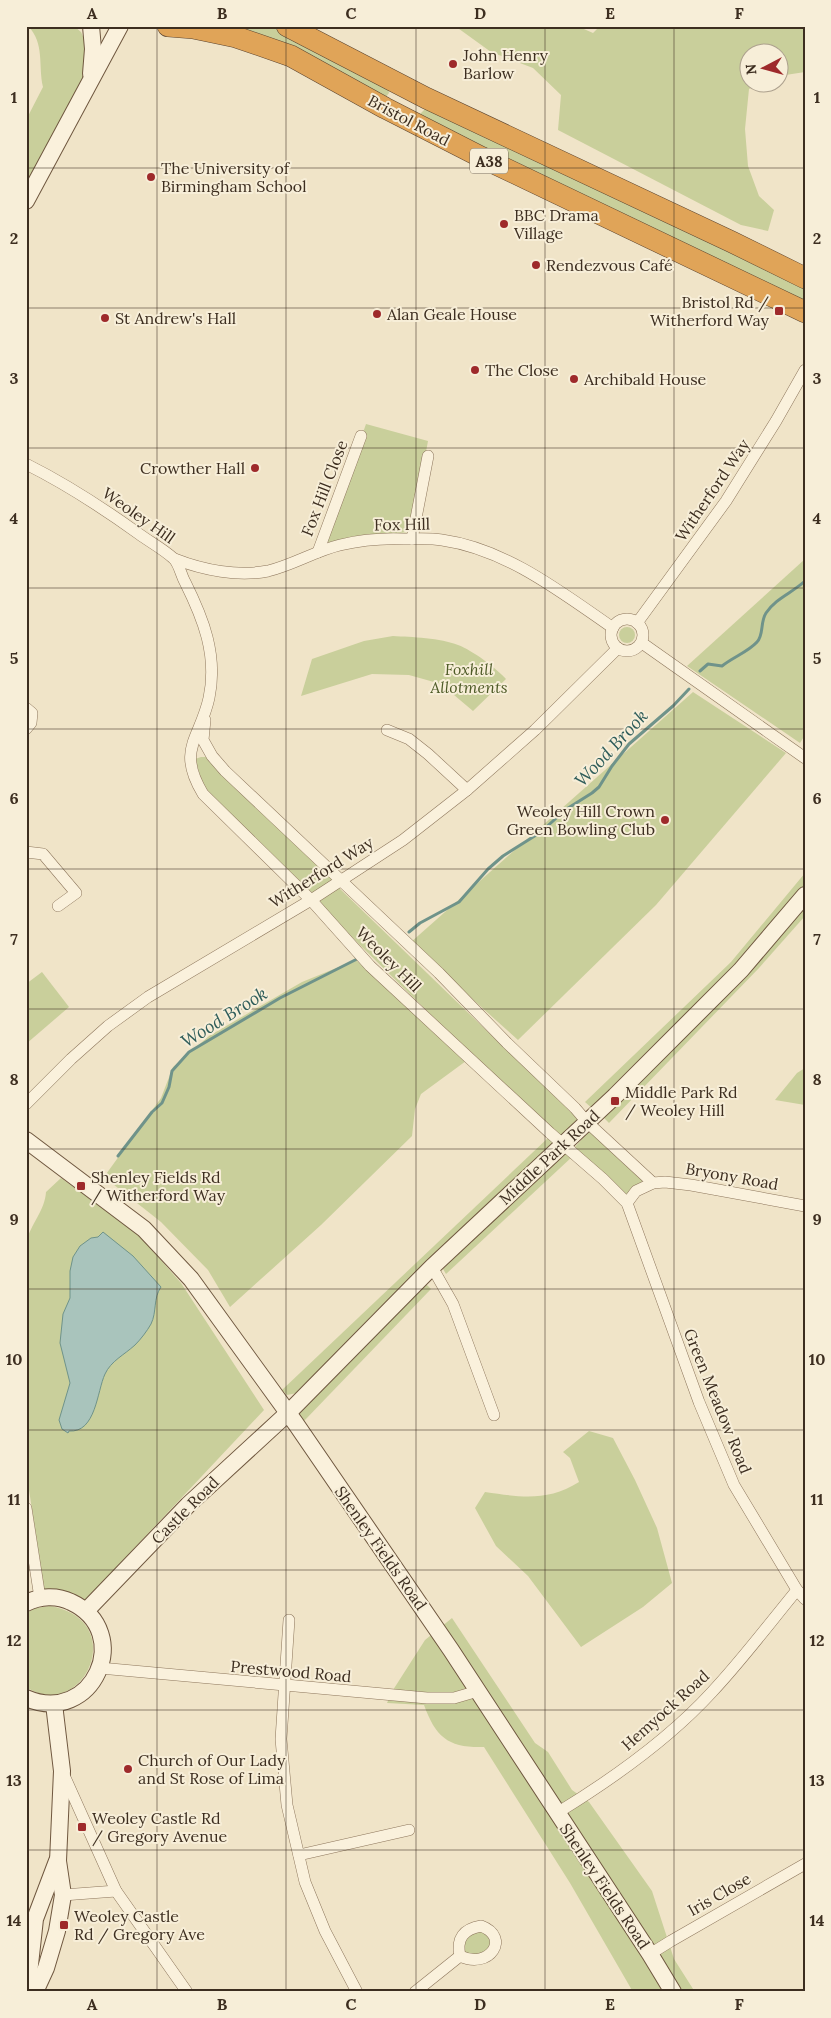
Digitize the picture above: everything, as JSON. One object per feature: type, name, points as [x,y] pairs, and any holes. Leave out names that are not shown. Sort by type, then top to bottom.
[{"type":"highway","name":"Bristol Road","points":[[168,26],[193,28],[236,37],[291,56],[385,108],[481,157],[805,312]]},
{"type":"highway","name":"Bristol Road","points":[[286,26],[426,98],[805,278]]},
{"type":"highway","points":[[385,108],[394,96],[392,81]]},
{"type":"highway","points":[[410,120],[414,108],[426,98]]},
{"type":"street","points":[[91,26],[93,49],[91,79]]},
{"type":"street","points":[[26,201],[120,26]]},
{"type":"street","name":"Witherford Way","points":[[637,623],[726,501],[776,421],[805,370]]},
{"type":"street","name":"Fox Hill Close","points":[[318,552],[361,436]]},
{"type":"street","points":[[412,539],[428,456]]},
{"type":"street","name":"Weoley Hill","points":[[26,464],[66,485],[175,559],[200,611],[209,638],[212,673],[209,699],[192,741],[189,761],[194,780],[203,794],[310,900],[370,966],[563,1145],[603,1179],[626,1203]]},
{"type":"street","name":"Fox Hill","points":[[175,559],[192,566],[250,573],[268,571],[318,552],[368,540],[441,540],[470,546],[497,556],[545,581],[613,628]]},
{"type":"street","points":[[630,619],[637,623],[643,631],[642,643],[629,652],[618,648],[612,642],[611,632],[613,628],[617,623],[630,619]]},
{"type":"street","points":[[642,643],[805,758]]},
{"type":"street","name":"Witherford Way","points":[[26,1104],[71,1059],[108,1026],[132,1008],[310,900],[403,840],[467,790],[535,730],[618,648]]},
{"type":"street","points":[[26,708],[32,713],[31,723],[26,730]]},
{"type":"street","name":"Weoley Hill","points":[[206,708],[203,740],[212,756],[241,787],[439,973],[587,1122]]},
{"type":"street","points":[[387,730],[409,740],[467,790]]},
{"type":"street","points":[[26,852],[43,854],[76,893],[58,906]]},
{"type":"street","name":"Middle Park Road","points":[[288,1413],[432,1268],[587,1122],[741,970],[805,895]]},
{"type":"street","points":[[587,1122],[653,1183],[636,1191],[626,1203]]},
{"type":"street","name":"Shenley Fields Road","points":[[30,1141],[144,1229],[191,1279],[288,1413],[478,1690],[673,1992]]},
{"type":"street","name":"Bryony Road","points":[[653,1183],[665,1182],[691,1185],[805,1206]]},
{"type":"street","name":"Green Meadow Road","points":[[626,1203],[636,1224],[676,1340],[734,1486],[797,1590],[805,1599]]},
{"type":"street","points":[[432,1268],[453,1304],[494,1415]]},
{"type":"street","name":"Castle Road","points":[[86,1611],[188,1505],[288,1413]]},
{"type":"street","points":[[26,1508],[33,1600],[53,1597],[66,1600],[86,1611],[96,1623],[100,1634],[103,1657],[100,1668],[87,1689],[78,1696],[54,1704],[34,1702],[26,1698]]},
{"type":"street","name":"Hemyock Road","points":[[556,1812],[587,1794],[650,1750],[712,1693],[797,1590]]},
{"type":"street","points":[[289,1620],[282,1748],[287,1805],[306,1882],[325,1931],[357,1992]]},
{"type":"street","name":"Prestwood Road","points":[[100,1668],[427,1698],[454,1698],[478,1690]]},
{"type":"street","points":[[35,1992],[46,1968],[57,1931],[63,1895],[58,1861],[62,1772],[54,1704]]},
{"type":"street","points":[[62,1772],[116,1891],[187,1992]]},
{"type":"street","points":[[299,1854],[410,1830]]},
{"type":"street","points":[[27,1992],[35,1919],[58,1861]]},
{"type":"street","name":"Iris Close","points":[[650,1954],[805,1864]]},
{"type":"street","points":[[63,1895],[116,1891]]},
{"type":"street","points":[[415,1992],[460,1956]]},
{"type":"green space","points":[[28,26],[74,26],[81,32],[86,43],[87,69],[26,188],[26,120],[43,87],[39,47]]},
{"type":"green space","points":[[219,26],[277,26],[387,83],[389,93],[386,97]]},
{"type":"green space","points":[[455,26],[577,26],[593,33],[600,26],[746,26],[753,29],[758,26],[805,26],[805,72],[788,75],[788,42],[738,42],[738,92],[749,92],[745,129],[748,166],[759,196],[774,210],[768,231],[741,225],[558,130],[561,95],[533,68],[491,52]]},
{"type":"green space","points":[[430,104],[805,285],[803,304],[677,245],[419,115]]},
{"type":"green space","points":[[366,424],[428,441],[411,532],[356,536],[324,545]]},
{"type":"green space","points":[[805,559],[805,735],[800,743],[687,666]]},
{"type":"green space","points":[[627,627],[635,635],[627,643],[619,635]]},
{"type":"green space","name":"Foxhill Allotments","points":[[393,636],[435,639],[458,645],[484,660],[506,679],[473,711],[441,684],[409,675],[372,674],[301,696],[312,659],[364,641]]},
{"type":"green space","points":[[693,692],[786,753],[656,905],[518,1040],[410,943]]},
{"type":"green space","points":[[207,757],[333,879],[309,896],[206,795],[195,759]]},
{"type":"green space","points":[[805,873],[805,887],[741,964],[594,1110],[585,1102],[731,962]]},
{"type":"green space","points":[[336,885],[578,1119],[562,1137],[477,1060],[314,900]]},
{"type":"green space","points":[[805,901],[805,916],[759,968],[609,1123],[601,1115]]},
{"type":"green space","points":[[356,960],[466,1061],[421,1094],[415,1109],[412,1136],[321,1225],[230,1307],[208,1270],[161,1222],[104,1177],[161,1098],[173,1067],[209,1036],[302,982]]},
{"type":"green space","points":[[42,972],[69,1007],[26,1044],[26,984]]},
{"type":"green space","points":[[805,1068],[805,1105],[775,1100],[797,1073]]},
{"type":"green space","points":[[590,1130],[644,1180],[625,1197],[575,1147]]},
{"type":"green space","points":[[549,1137],[558,1143],[297,1393],[287,1395],[282,1390]]},
{"type":"green space","points":[[564,1149],[573,1156],[446,1274],[443,1269]]},
{"type":"green space","points":[[61,1178],[137,1233],[181,1283],[264,1410],[78,1608],[47,1595],[44,1589],[26,1470],[26,1242],[41,1211],[46,1192]]},
{"type":"green space","points":[[425,1283],[431,1289],[304,1421],[296,1412]]},
{"type":"green space","points":[[589,1431],[613,1438],[657,1528],[672,1583],[643,1607],[581,1647],[528,1576],[496,1546],[475,1508],[485,1492],[522,1496],[544,1495],[556,1493],[579,1482],[570,1458],[563,1452]]},
{"type":"green space","points":[[50,1606],[75,1615],[88,1630],[93,1648],[90,1666],[80,1681],[65,1692],[47,1695],[26,1687],[26,1613],[36,1608]]},
{"type":"green space","points":[[452,1618],[535,1743],[548,1752],[572,1790],[589,1802],[652,1891],[674,1959],[695,1992],[633,1992],[570,1883],[484,1747],[462,1746],[445,1739],[434,1726],[424,1705],[387,1703],[393,1690],[425,1640]]},
{"type":"green space","points":[[482,1929],[493,1944],[480,1957],[464,1954],[465,1937]]},
{"type":"water","points":[[103,1232],[133,1256],[161,1287],[157,1296],[153,1319],[142,1338],[108,1369],[102,1381],[94,1410],[85,1425],[78,1430],[69,1431],[68,1433],[62,1429],[59,1420],[70,1383],[60,1343],[63,1314],[70,1298],[70,1271],[73,1257],[80,1246],[91,1238],[98,1237]]},
{"type":"waterway","name":"Wood Brook","points":[[700,671],[708,664],[722,666],[753,646],[759,639],[766,613],[779,599],[805,581]]},
{"type":"waterway","name":"Wood Brook","points":[[409,932],[420,923],[459,902],[488,869],[503,856],[541,832],[565,810],[599,787],[629,744],[673,706],[689,689]]},
{"type":"waterway","name":"Wood Brook","points":[[118,1156],[152,1112],[162,1103],[169,1087],[172,1071],[189,1052],[280,998],[359,958]]},
{"type":"place","name":"John Henry Barlow","points":[[453,64]]},
{"type":"place","name":"The University of Birmingham School","points":[[151,177]]},
{"type":"place","name":"BBC Drama Village","points":[[504,224]]},
{"type":"place","name":"Rendezvous Café","points":[[536,265]]},
{"type":"place","name":"Bristol Rd / Witherford Way","points":[[779,311]]},
{"type":"place","name":"Alan Geale House","points":[[377,314]]},
{"type":"place","name":"St Andrew's Hall","points":[[105,318]]},
{"type":"place","name":"The Close","points":[[475,370]]},
{"type":"place","name":"Archibald House","points":[[574,379]]},
{"type":"place","name":"Crowther Hall","points":[[255,468]]},
{"type":"place","name":"Weoley Hill Crown Green Bowling Club","points":[[665,820]]},
{"type":"place","name":"Middle Park Rd / Weoley Hill","points":[[615,1101]]},
{"type":"place","name":"Shenley Fields Rd / Witherford Way","points":[[81,1186]]},
{"type":"place","name":"Church of Our Lady and St Rose of Lima","points":[[128,1769]]},
{"type":"place","name":"Weoley Castle Rd / Gregory Avenue","points":[[82,1827]]},
{"type":"place","name":"Weoley Castle Rd / Gregory Ave","points":[[64,1925]]}]
